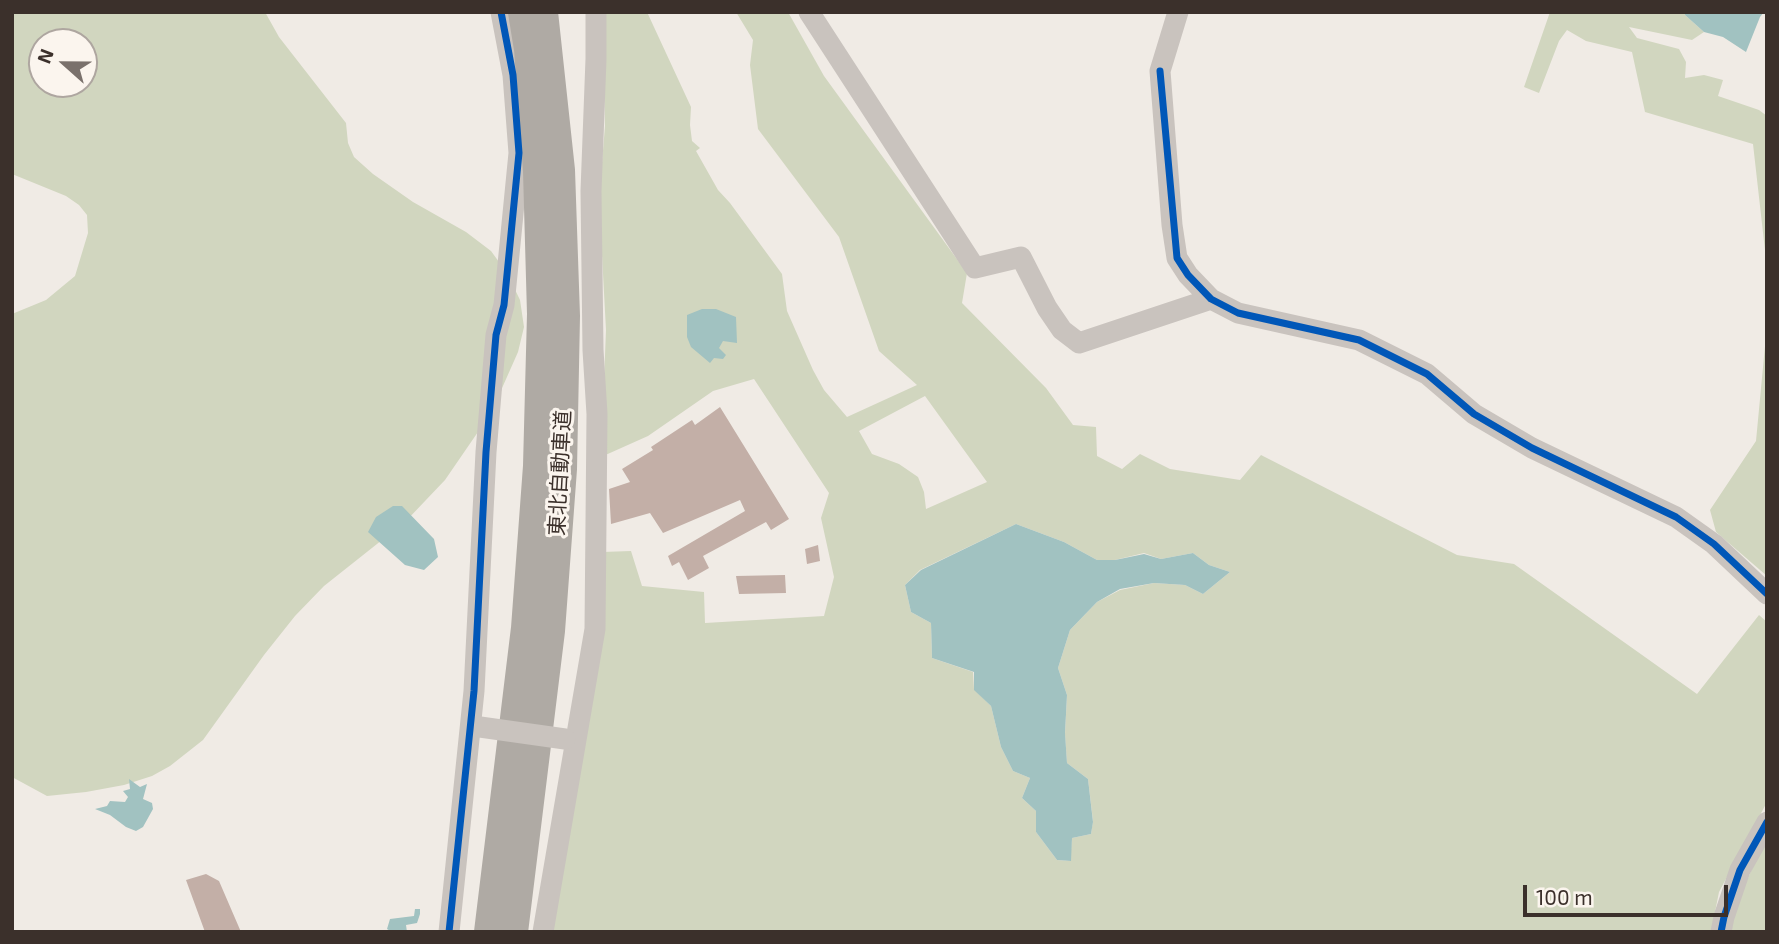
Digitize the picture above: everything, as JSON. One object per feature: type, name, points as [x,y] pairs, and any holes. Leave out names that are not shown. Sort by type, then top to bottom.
[{"type":"highway","name":"東北自動車道","points":[[489,932],[526,628],[538,466],[542,314],[538,171],[523,12]]},
{"type":"highway","name":"東北自動車道","points":[[513,932],[550,631],[562,469],[565,316],[561,170],[543,12]]},
{"type":"street","points":[[449,932],[475,729],[474,691],[486,452],[496,335],[504,305],[519,153],[513,75],[501,12]]},
{"type":"street","points":[[543,932],[570,742],[582,713],[594,629],[597,414],[593,350],[591,191],[596,12]]},
{"type":"street","points":[[809,12],[975,268],[1021,257],[1047,308],[1062,330],[1079,343],[1211,299]]},
{"type":"street","points":[[1178,12],[1160,71],[1177,258],[1188,275],[1211,299],[1238,313],[1359,340],[1427,374],[1474,414],[1532,448],[1676,517],[1714,544],[1767,594]]},
{"type":"street","points":[[475,729],[570,742]]},
{"type":"street","points":[[1721,932],[1740,870],[1767,822]]},
{"type":"green space","points":[[12,12],[265,12],[279,37],[346,123],[348,143],[354,157],[413,202],[466,232],[491,251],[507,273],[520,300],[524,327],[518,352],[491,413],[445,480],[406,521],[324,586],[295,616],[203,740],[170,766],[152,776],[124,785],[47,796],[12,777],[12,314],[46,300],[75,276],[88,233],[87,215],[66,196],[12,174]]},
{"type":"green space","points":[[603,12],[647,12],[691,107],[692,141],[700,148],[696,151],[718,190],[782,274],[787,311],[824,390],[847,417],[917,385],[879,351],[839,237],[758,129],[750,65],[753,40],[736,12],[788,12],[824,76],[967,273],[962,303],[1046,388],[1073,425],[1096,427],[1097,456],[1122,469],[1140,454],[1170,469],[1240,480],[1261,455],[1457,555],[1514,564],[1697,694],[1759,615],[1767,622],[1767,802],[1719,892],[1711,932],[547,932],[602,552],[631,551],[642,586],[704,592],[705,623],[824,616],[834,577],[821,518],[829,493],[754,379],[713,391],[648,436],[601,457],[606,330],[599,199],[605,126]],"holes":[[[925,396],[987,482],[926,509],[924,492],[918,477],[899,464],[872,454],[859,431]],[[1016,524],[1064,542],[1097,560],[1115,560],[1144,553],[1161,559],[1193,553],[1209,565],[1230,572],[1203,594],[1185,585],[1154,583],[1120,590],[1097,602],[1070,630],[1058,668],[1067,695],[1067,763],[1088,779],[1093,821],[1091,834],[1072,838],[1070,861],[1057,860],[1036,832],[1036,811],[1022,798],[1030,778],[1013,771],[1001,747],[991,706],[974,689],[973,672],[932,658],[931,623],[911,612],[905,585],[920,570]]]},
{"type":"green space","points":[[1550,12],[1685,12],[1704,32],[1692,40],[1629,27],[1637,38],[1679,49],[1686,62],[1685,78],[1704,75],[1723,80],[1718,96],[1759,110],[1767,116],[1767,268],[1753,144],[1645,112],[1632,52],[1586,41],[1567,30],[1559,41],[1539,93],[1524,87]]},
{"type":"green space","points":[[1767,325],[1767,576],[1716,532],[1710,510],[1756,441]]},
{"type":"green space","points":[[1767,835],[1767,932],[1727,932],[1729,921]]},
{"type":"water","points":[[1685,12],[1764,12],[1746,52],[1723,37],[1704,32]]},
{"type":"water","points":[[702,309],[716,309],[736,317],[737,343],[723,341],[719,348],[726,355],[723,359],[714,358],[710,363],[691,347],[687,337],[687,315]]},
{"type":"water","points":[[393,506],[402,506],[434,539],[438,557],[424,570],[405,565],[368,532],[376,517]]},
{"type":"water","points":[[1016,524],[1064,542],[1097,560],[1115,560],[1144,554],[1161,559],[1193,553],[1209,565],[1230,572],[1203,594],[1185,585],[1154,583],[1120,589],[1097,602],[1070,630],[1058,668],[1067,695],[1067,763],[1088,779],[1093,822],[1091,834],[1072,838],[1071,861],[1057,860],[1036,832],[1036,811],[1022,798],[1030,778],[1013,771],[1001,747],[991,706],[974,690],[974,672],[932,658],[931,623],[911,612],[905,585],[921,570]]},
{"type":"water","points":[[129,779],[140,787],[147,784],[143,799],[152,803],[153,809],[143,827],[136,831],[95,809],[107,806],[110,801],[125,802],[128,797],[123,791],[130,789]]},
{"type":"water","points":[[415,909],[420,909],[417,923],[406,925],[407,932],[392,932],[387,929],[390,919],[414,916]]},
{"type":"building","points":[[720,407],[789,519],[771,530],[766,522],[703,556],[709,568],[688,580],[679,562],[672,566],[668,556],[745,511],[740,500],[663,533],[650,513],[611,524],[609,489],[630,482],[622,469],[653,450],[651,447],[692,420],[695,425]]},
{"type":"building","points":[[818,545],[820,561],[807,564],[805,549]]},
{"type":"building","points":[[785,575],[786,593],[739,594],[736,576]]},
{"type":"building","points":[[206,874],[219,881],[241,932],[205,932],[186,880]]},
{"type":"cycle path","points":[[449,932],[474,691],[486,452],[496,335],[504,305],[519,153],[513,75],[501,12]]},
{"type":"cycle path","points":[[1160,71],[1177,258],[1188,275],[1211,299],[1238,313],[1359,340],[1427,374],[1474,414],[1532,448],[1676,517],[1714,544],[1767,594]]},
{"type":"cycle path","points":[[1721,932],[1740,870],[1767,822]]}]
